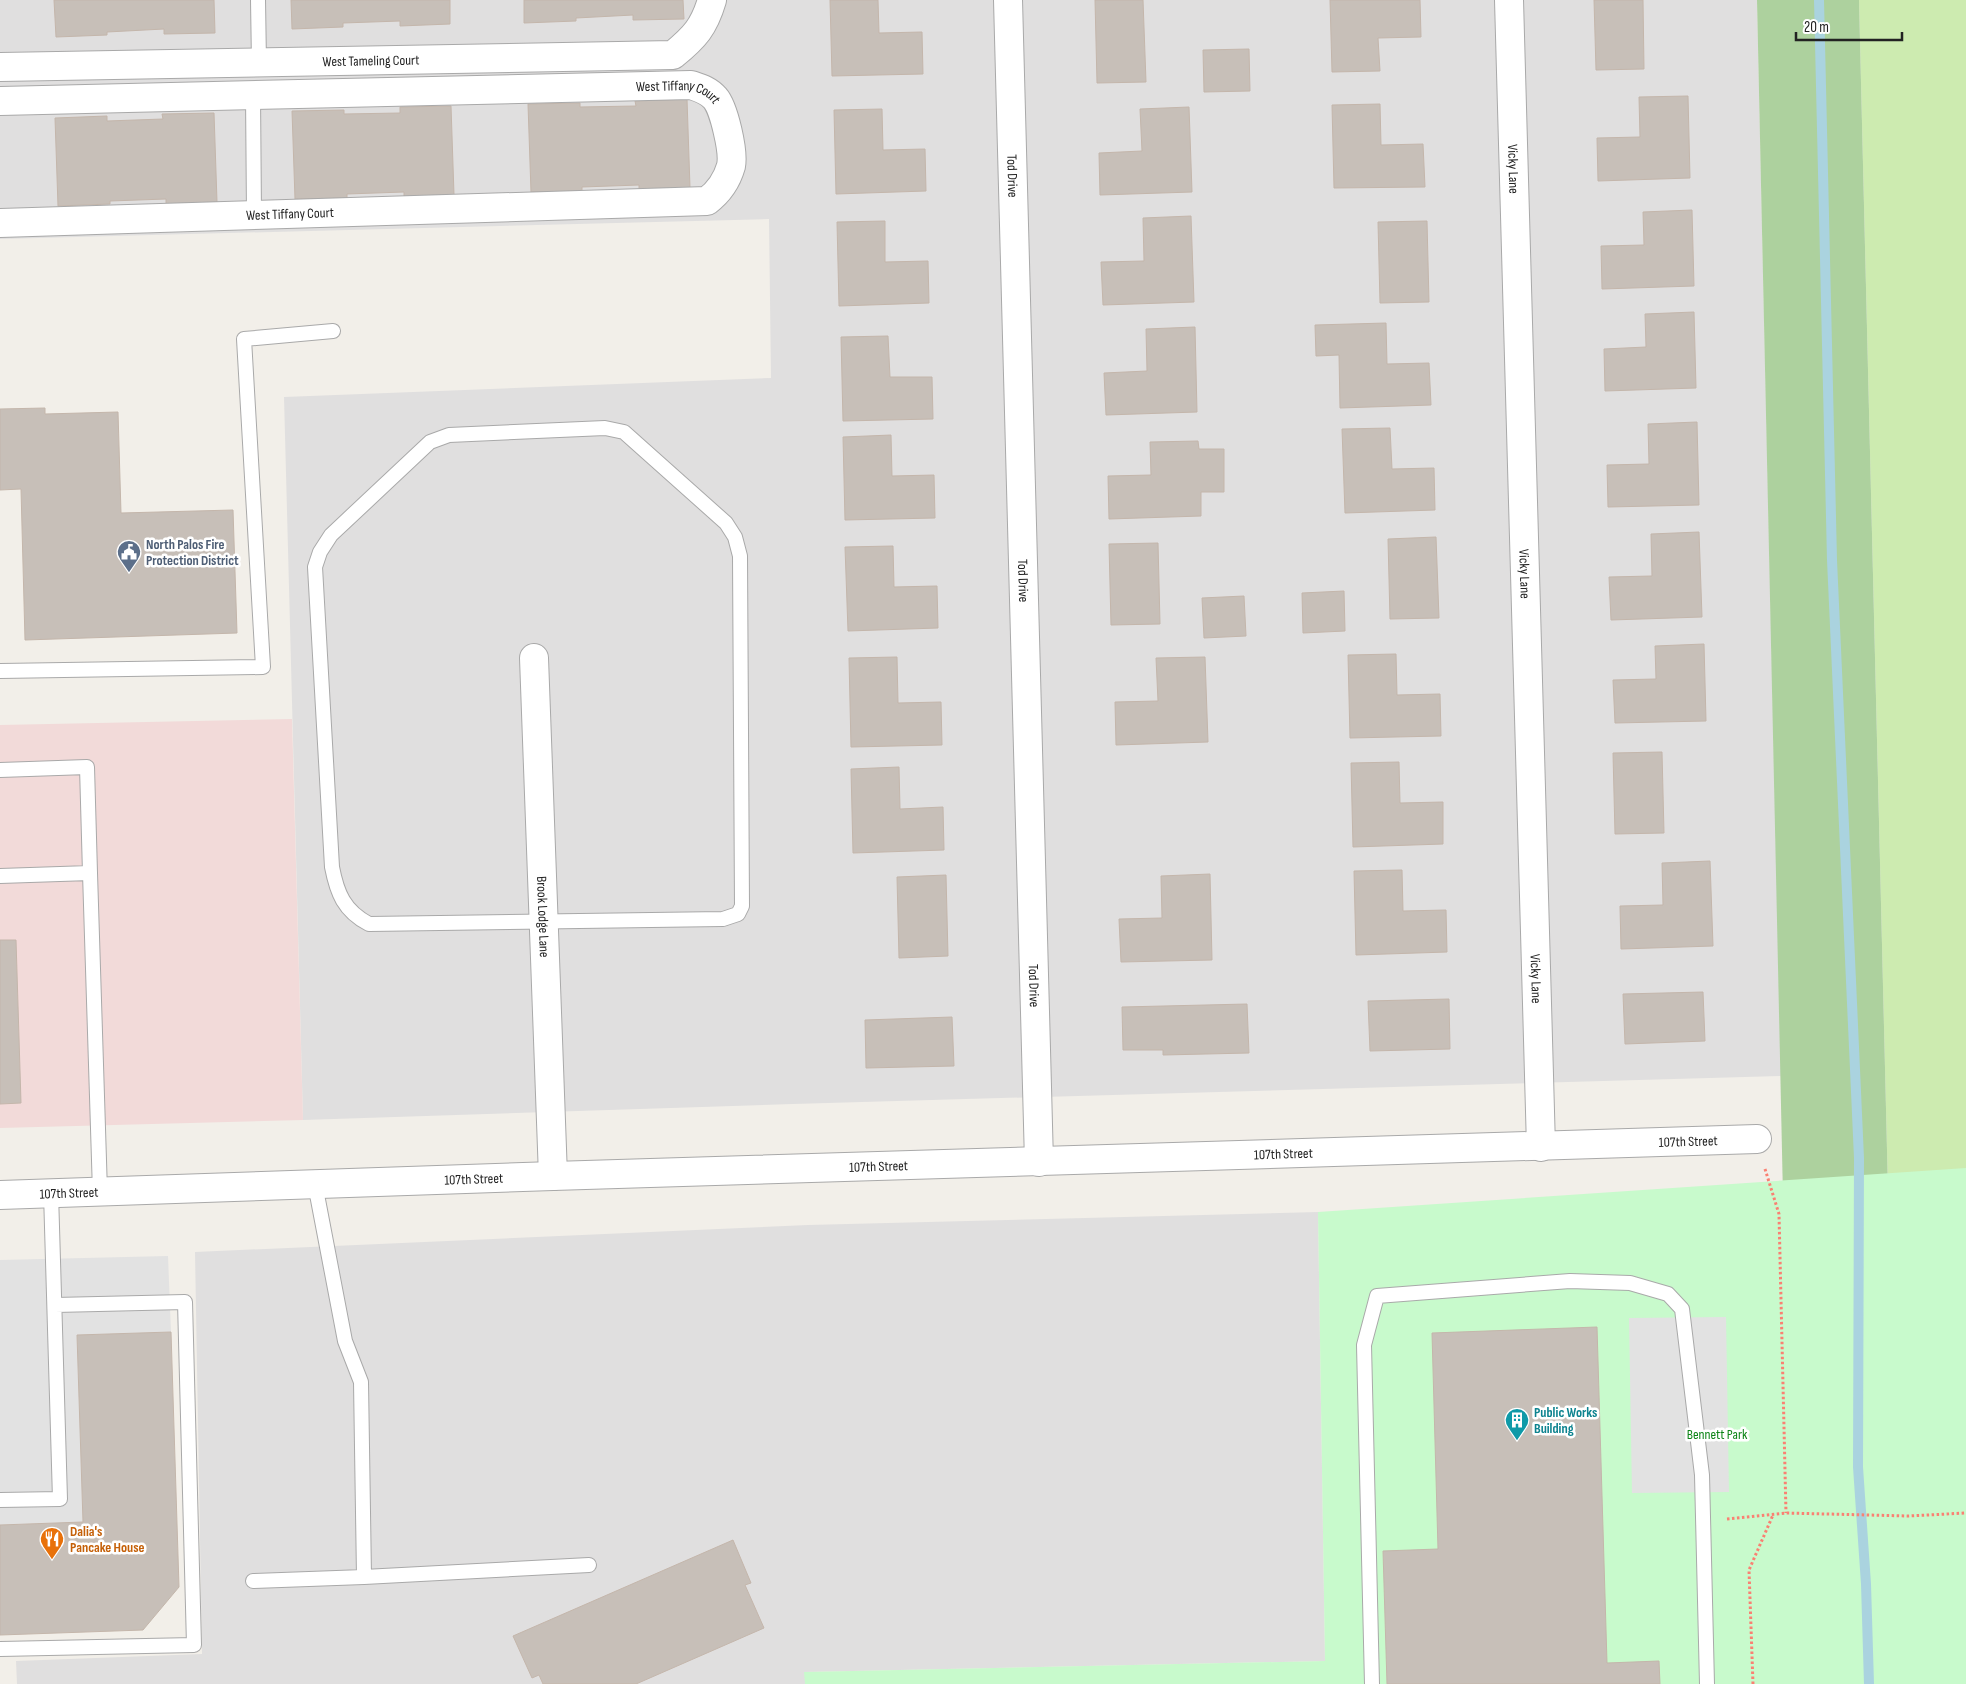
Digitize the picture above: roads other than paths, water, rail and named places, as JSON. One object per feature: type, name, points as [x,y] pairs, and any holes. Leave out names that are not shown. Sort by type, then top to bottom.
[{"type":"street","name":"West Tameling Court","points":[[0,67],[673,54],[699,31],[708,14],[712,0]]},
{"type":"street","name":"Tod Drive","points":[[1008,0],[1039,1162]]},
{"type":"street","name":"Vicky Lane","points":[[1509,0],[1541,1147]]},
{"type":"street","name":"West Tiffany Court","points":[[0,101],[691,85],[705,89],[716,98],[728,135],[731,165],[718,193],[707,201],[0,223]]},
{"type":"street","name":"Brook Lodge Lane","points":[[534,658],[553,1176]]},
{"type":"street","name":"107th Street","points":[[0,1195],[553,1176],[1757,1140]]},
{"type":"lane","points":[[258,0],[259,63]]},
{"type":"lane","points":[[253,95],[254,215]]},
{"type":"lane","points":[[0,671],[263,666],[244,338],[333,332]]},
{"type":"lane","points":[[605,428],[624,432],[640,445],[726,523],[735,538],[740,556],[742,906],[738,914],[723,919],[543,922],[369,924],[357,918],[345,905],[336,887],[332,867],[315,567],[320,552],[331,535],[430,442],[449,435],[605,428]]},
{"type":"lane","points":[[0,770],[87,768],[100,1192]]},
{"type":"lane","points":[[0,876],[90,873]]},
{"type":"lane","points":[[315,1184],[345,1341],[361,1382],[364,1577]]},
{"type":"lane","points":[[0,1500],[60,1499],[51,1194]]},
{"type":"lane","points":[[1372,1684],[1364,1345],[1377,1296],[1570,1281],[1630,1283],[1668,1294],[1682,1309],[1702,1474],[1707,1684]]},
{"type":"lane","points":[[0,1649],[194,1645],[185,1302],[55,1305]]},
{"type":"lane","points":[[253,1581],[589,1566]]},
{"type":"waterway","points":[[1819,0],[1832,560],[1859,1158],[1858,1467],[1866,1584],[1869,1684]]},
{"type":"place","name":"North Palos Fire Protection District","points":[[129,573]]},
{"type":"place","name":"Public Works Building","points":[[1517,1441]]},
{"type":"place","name":"Dalia's Pancake House","points":[[52,1560]]},
{"type":"park label","name":"Bennett Park","points":[[1717,1434]]}]
